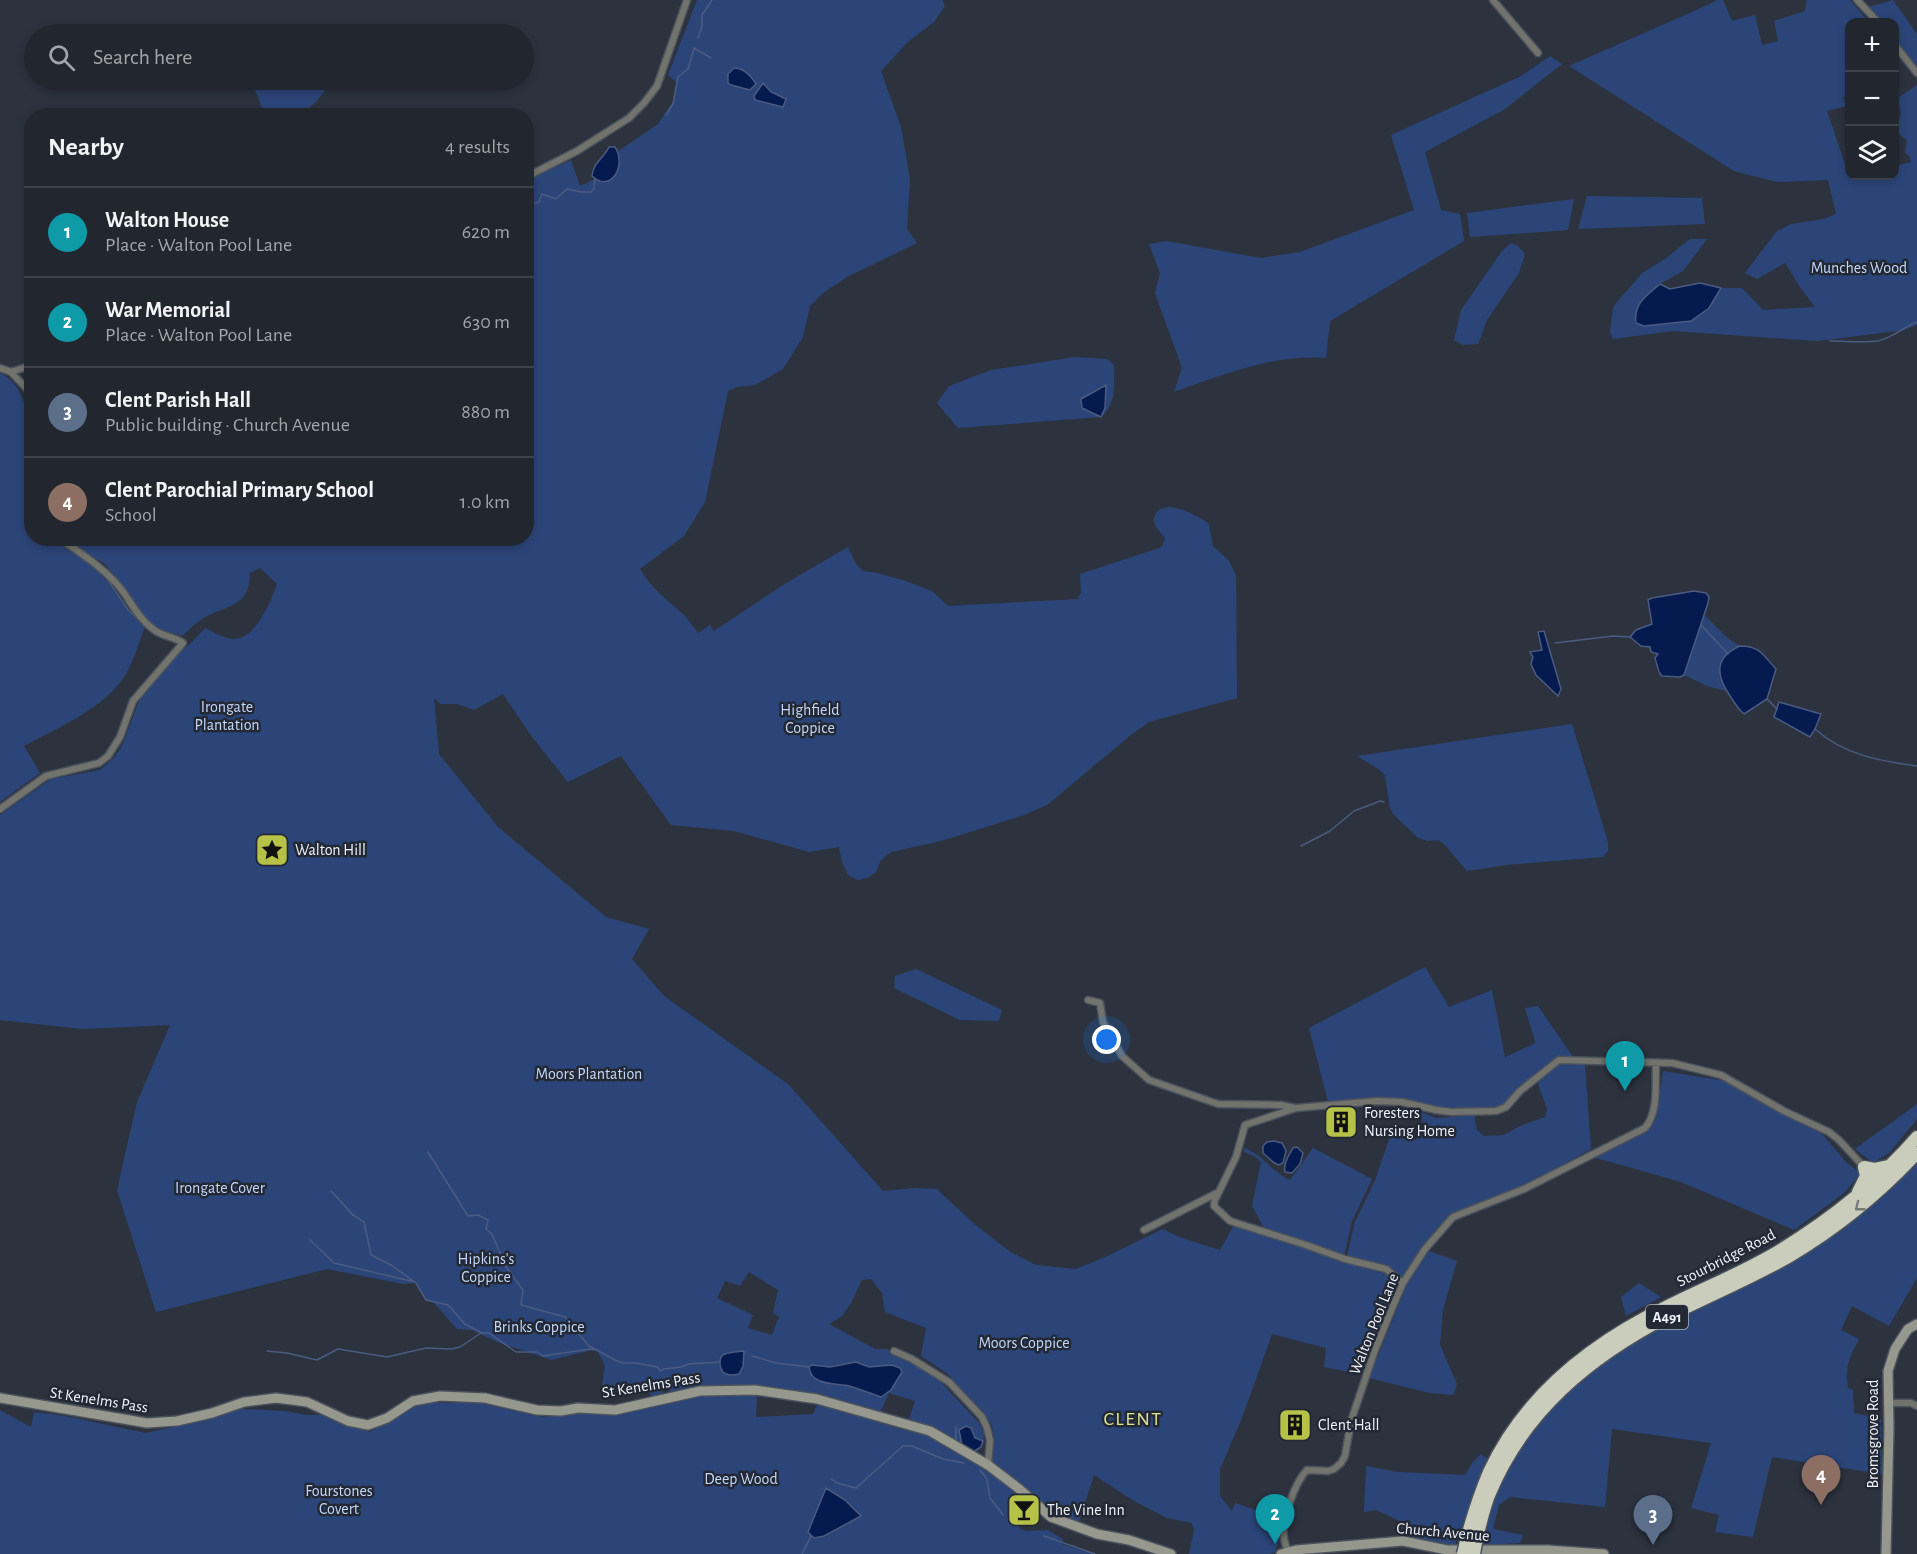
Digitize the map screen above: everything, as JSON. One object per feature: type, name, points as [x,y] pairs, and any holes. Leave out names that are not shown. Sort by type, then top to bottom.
[{"type":"highway","name":"Stourbridge Road","points":[[1474,1554],[1472,1537],[1477,1502],[1500,1451],[1518,1424],[1542,1395],[1576,1362],[1611,1337],[1658,1311],[1771,1256],[1815,1227],[1857,1196],[1917,1137]]},
{"type":"highway","name":"Stourbridge Road","points":[[1463,1554],[1490,1494],[1516,1445],[1547,1403],[1582,1371],[1609,1350],[1665,1318],[1746,1279],[1809,1243],[1864,1204],[1917,1153]]},
{"type":"highway","points":[[1857,1196],[1866,1176],[1864,1167],[1874,1169],[1891,1165]]},
{"type":"street","points":[[534,173],[577,151],[629,118],[644,103],[657,86],[687,0]]},
{"type":"street","points":[[1493,0],[1538,53]]},
{"type":"street","points":[[1857,0],[1874,18]]},
{"type":"street","points":[[1899,51],[1917,74]]},
{"type":"street","points":[[0,368],[13,371],[24,367]]},
{"type":"street","points":[[13,371],[24,385]]},
{"type":"street","points":[[0,809],[45,776],[99,764],[108,756],[120,737],[133,701],[183,643],[164,636],[152,628],[134,609],[117,583],[90,558],[71,546]]},
{"type":"street","points":[[1088,1000],[1100,1003],[1103,1022],[1122,1056],[1149,1080],[1218,1104],[1281,1105],[1296,1108]]},
{"type":"street","points":[[1403,1283],[1386,1269],[1345,1259],[1230,1221],[1214,1206],[1236,1157],[1245,1125],[1296,1108],[1385,1101],[1402,1102],[1450,1112],[1496,1111],[1506,1107],[1520,1091],[1559,1060],[1672,1063],[1720,1075],[1784,1111],[1828,1132],[1839,1140],[1864,1167]]},
{"type":"street","name":"Walton Pool Lane","points":[[1286,1553],[1285,1524],[1298,1480],[1306,1470],[1334,1469],[1345,1456],[1351,1421],[1375,1350],[1403,1283],[1425,1249],[1454,1217],[1524,1189],[1645,1128],[1650,1122],[1655,1103],[1656,1063]]},
{"type":"street","points":[[1144,1230],[1220,1192]]},
{"type":"street","name":"Bromsgrove Road","points":[[1886,1554],[1888,1371],[1895,1349],[1908,1329],[1917,1324]]},
{"type":"street","points":[[894,1351],[912,1359],[949,1382],[982,1417],[990,1440],[988,1465]]},
{"type":"street","name":"St Kenelms Pass","points":[[0,1398],[147,1424],[190,1418],[244,1402],[285,1399],[307,1402],[348,1421],[368,1425],[387,1418],[413,1401],[440,1396],[485,1398],[537,1410],[561,1411],[578,1408],[615,1410],[700,1391],[755,1390],[817,1399],[930,1431],[988,1465],[1051,1517],[1097,1534],[1129,1540],[1171,1554]]},
{"type":"street","points":[[1887,1403],[1911,1403],[1917,1406]]},
{"type":"street","name":"Church Avenue","points":[[1286,1553],[1403,1541],[1447,1550],[1548,1550],[1604,1554]]},
{"type":"green space","points":[[697,0],[942,0],[945,6],[934,22],[908,42],[881,71],[901,127],[910,179],[907,229],[917,243],[847,277],[823,293],[810,306],[803,337],[783,369],[755,385],[737,387],[728,391],[705,502],[684,536],[640,569],[654,588],[683,614],[698,633],[710,625],[714,631],[783,585],[848,547],[856,564],[863,571],[906,581],[932,591],[948,606],[1078,599],[1081,592],[1080,574],[1162,547],[1165,538],[1155,524],[1156,513],[1167,507],[1175,508],[1190,513],[1209,524],[1213,546],[1229,561],[1236,575],[1237,698],[1149,722],[1047,805],[1024,815],[941,841],[891,852],[881,860],[876,872],[868,878],[858,880],[848,875],[839,847],[809,852],[734,831],[671,825],[621,756],[568,782],[532,737],[503,694],[474,710],[457,704],[441,704],[434,698],[439,754],[498,827],[606,917],[649,929],[632,959],[664,996],[788,1084],[883,1191],[915,1188],[937,1189],[971,1221],[1009,1251],[1036,1265],[1076,1269],[1163,1229],[1179,1237],[1220,1250],[1234,1225],[1390,1275],[1396,1290],[1363,1375],[1324,1367],[1326,1348],[1272,1334],[1242,1418],[1220,1469],[1220,1496],[1232,1511],[1235,1503],[1282,1519],[1280,1538],[1275,1552],[1270,1554],[1189,1554],[1194,1530],[1192,1523],[1167,1518],[1134,1501],[1094,1475],[1078,1525],[1053,1514],[1011,1475],[1003,1473],[990,1462],[994,1438],[992,1425],[948,1374],[921,1356],[926,1328],[885,1312],[882,1293],[871,1279],[862,1280],[842,1316],[829,1324],[875,1349],[887,1349],[897,1357],[908,1359],[940,1381],[979,1423],[984,1433],[983,1444],[971,1455],[939,1430],[908,1422],[915,1401],[889,1393],[880,1413],[765,1389],[670,1393],[667,1388],[662,1390],[663,1394],[654,1398],[644,1389],[601,1392],[605,1366],[597,1350],[552,1360],[497,1342],[472,1330],[457,1329],[433,1302],[426,1300],[416,1283],[403,1284],[327,1269],[156,1312],[117,1190],[137,1102],[170,1025],[82,1029],[0,1020],[0,815],[51,779],[100,770],[114,758],[122,746],[151,678],[205,628],[227,638],[236,639],[245,636],[259,622],[277,584],[260,568],[250,573],[249,585],[240,600],[209,615],[182,636],[157,628],[149,622],[105,564],[76,546],[534,546],[534,177],[571,160],[580,186],[593,180],[620,150],[658,124],[674,100],[676,82],[668,75]],"holes":[[[749,1272],[778,1290],[773,1313],[779,1317],[772,1335],[748,1328],[753,1315],[717,1298],[725,1281],[740,1286]],[[856,1362],[869,1367],[892,1365],[897,1380],[889,1393],[881,1397],[847,1385],[812,1365],[830,1367]]]},
{"type":"green space","name":"Munches Wood","points":[[1723,0],[1732,21],[1755,15],[1762,45],[1778,41],[1774,21],[1805,11],[1807,0],[1850,0],[1866,18],[1845,18],[1845,96],[1843,97],[1845,106],[1827,111],[1845,164],[1845,180],[1899,180],[1899,165],[1911,162],[1910,157],[1905,153],[1907,140],[1899,134],[1901,113],[1899,97],[1917,85],[1917,325],[1904,330],[1818,341],[1673,331],[1613,339],[1610,332],[1613,307],[1642,273],[1665,259],[1690,239],[1707,239],[1683,271],[1660,284],[1644,326],[1689,320],[1705,310],[1721,288],[1742,288],[1763,310],[1815,307],[1785,263],[1757,279],[1745,273],[1776,232],[1791,224],[1824,219],[1836,214],[1828,180],[1777,182],[1734,171],[1569,66]]},
{"type":"green space","points":[[1893,0],[1917,34],[1917,70],[1899,46],[1899,18],[1877,18],[1868,7]]},
{"type":"green space","points":[[1550,56],[1562,64],[1505,109],[1425,152],[1441,210],[1460,214],[1464,241],[1330,321],[1326,358],[1287,359],[1248,367],[1174,392],[1182,368],[1155,293],[1160,273],[1149,244],[1166,241],[1261,258],[1300,252],[1414,210],[1391,135],[1521,76]]},
{"type":"green space","points":[[255,90],[325,90],[309,108],[262,108]]},
{"type":"green space","points":[[1587,196],[1702,198],[1705,224],[1578,229]]},
{"type":"green space","points":[[1574,199],[1568,230],[1470,237],[1467,213]]},
{"type":"green space","points":[[1511,243],[1518,246],[1525,254],[1519,273],[1487,320],[1478,344],[1463,345],[1454,340],[1461,310],[1502,251]]},
{"type":"green space","points":[[1075,357],[1107,359],[1114,365],[1112,400],[1101,417],[958,428],[937,403],[949,386],[991,370]]},
{"type":"green space","points":[[0,373],[17,388],[24,404],[24,546],[62,546],[97,568],[129,612],[145,627],[126,674],[106,697],[80,716],[24,746],[40,773],[0,802]]},
{"type":"green space","points":[[1704,615],[1725,636],[1740,646],[1730,650],[1719,676],[1727,691],[1707,686],[1684,675]]},
{"type":"green space","points":[[1572,724],[1608,842],[1608,851],[1603,857],[1506,865],[1467,871],[1439,840],[1427,841],[1417,837],[1393,814],[1385,776],[1380,770],[1357,756]]},
{"type":"green space","points":[[1425,967],[1449,1007],[1492,990],[1505,1057],[1534,1044],[1525,1008],[1538,1006],[1573,1057],[1561,1056],[1518,1087],[1515,1096],[1502,1107],[1437,1108],[1385,1098],[1328,1102],[1309,1028]]},
{"type":"green space","points":[[916,969],[1002,1010],[999,1021],[960,1020],[894,988],[895,976]]},
{"type":"green space","points":[[1562,1063],[1585,1064],[1591,1149],[1524,1186],[1451,1215],[1427,1241],[1402,1278],[1385,1265],[1347,1256],[1355,1222],[1375,1180],[1393,1128],[1416,1140],[1423,1125],[1421,1112],[1436,1118],[1474,1115],[1477,1130],[1484,1136],[1504,1135],[1520,1126],[1545,1117],[1547,1109],[1537,1081]]},
{"type":"green space","points":[[1663,1071],[1732,1082],[1822,1134],[1847,1163],[1861,1173],[1844,1193],[1794,1230],[1681,1182],[1593,1157],[1646,1131],[1656,1120]]},
{"type":"green space","points":[[1917,1104],[1917,1119],[1889,1153],[1873,1163],[1855,1149]]},
{"type":"green space","points":[[1244,1148],[1256,1154],[1290,1180],[1313,1148],[1372,1179],[1352,1221],[1344,1256],[1264,1228],[1252,1206],[1261,1162],[1244,1152]]},
{"type":"green space","points":[[1917,1162],[1917,1278],[1889,1326],[1852,1306],[1841,1330],[1859,1339],[1849,1362],[1848,1388],[1853,1390],[1854,1413],[1881,1419],[1882,1474],[1772,1457],[1753,1537],[1715,1532],[1719,1515],[1691,1508],[1711,1443],[1612,1429],[1605,1507],[1510,1497],[1499,1505],[1493,1529],[1523,1535],[1520,1543],[1484,1545],[1481,1540],[1502,1480],[1523,1445],[1558,1401],[1592,1370],[1623,1347],[1724,1296],[1805,1251],[1859,1216]]},
{"type":"green space","points":[[1429,1251],[1457,1261],[1443,1310],[1440,1345],[1457,1384],[1453,1395],[1430,1393],[1369,1378],[1407,1285]]},
{"type":"green space","points":[[1639,1283],[1661,1297],[1626,1316],[1621,1297]]},
{"type":"green space","points":[[719,1394],[757,1396],[756,1417],[813,1414],[818,1403],[896,1428],[927,1435],[985,1468],[1023,1495],[1018,1503],[1022,1506],[1017,1514],[1022,1518],[1016,1522],[1020,1529],[1048,1530],[1063,1539],[1062,1544],[1093,1554],[0,1554],[0,1410],[31,1427],[34,1412],[146,1433],[242,1409],[286,1411],[306,1415],[324,1415],[370,1432],[420,1404],[480,1403],[543,1417]],"holes":[[[825,1489],[845,1500],[861,1517],[814,1538],[808,1532]]]},
{"type":"green space","points":[[1481,1454],[1488,1459],[1455,1545],[1446,1546],[1405,1536],[1400,1521],[1376,1510],[1364,1512],[1366,1466],[1397,1472],[1465,1475]]},
{"type":"shaded area","points":[[734,68],[741,69],[752,78],[756,84],[750,90],[728,83],[728,74]]},
{"type":"shaded area","points":[[763,83],[771,92],[786,99],[783,107],[755,100],[754,96]]},
{"type":"shaded area","points":[[609,147],[615,147],[618,154],[618,169],[611,179],[605,182],[599,181],[592,176],[593,171]]},
{"type":"shaded area","points":[[1700,283],[1721,288],[1709,308],[1691,321],[1644,326],[1636,323],[1639,305],[1660,284],[1670,289]]},
{"type":"shaded area","points":[[1106,385],[1105,408],[1101,417],[1082,408],[1081,399]]},
{"type":"shaded area","points":[[1694,591],[1706,593],[1709,597],[1684,675],[1680,677],[1662,676],[1655,658],[1658,654],[1651,652],[1650,647],[1641,646],[1630,637],[1636,630],[1652,624],[1648,600]]},
{"type":"shaded area","points":[[1544,631],[1561,689],[1558,696],[1536,675],[1531,664],[1533,657],[1530,652],[1542,650],[1538,632]]},
{"type":"shaded area","points":[[1740,646],[1757,650],[1776,669],[1767,699],[1744,714],[1725,688],[1720,673],[1722,661],[1726,655]]},
{"type":"shaded area","points":[[1779,702],[1821,714],[1810,737],[1774,717]]},
{"type":"shaded area","points":[[1267,1142],[1282,1143],[1286,1151],[1283,1163],[1278,1165],[1263,1153],[1263,1146]]},
{"type":"shaded area","points":[[1297,1147],[1303,1153],[1300,1164],[1292,1173],[1285,1172],[1288,1157],[1293,1148]]},
{"type":"shaded area","points":[[743,1351],[743,1366],[739,1374],[724,1373],[720,1364],[721,1357],[727,1353]]},
{"type":"shaded area","points":[[856,1362],[869,1367],[892,1365],[900,1368],[902,1372],[891,1390],[881,1397],[849,1386],[819,1381],[814,1378],[809,1367],[812,1365],[830,1367]]},
{"type":"shaded area","points":[[966,1426],[971,1428],[975,1438],[983,1441],[981,1447],[973,1452],[962,1445],[959,1430]]},
{"type":"shaded area","points":[[826,1488],[845,1500],[861,1516],[824,1536],[814,1538],[808,1532]]},
{"type":"waterway","points":[[698,38],[702,26],[702,15],[712,0]]},
{"type":"waterway","points":[[694,48],[711,58]]},
{"type":"waterway","points":[[666,115],[673,104],[678,77],[688,69],[694,49]]},
{"type":"waterway","points":[[534,204],[539,202],[542,194],[556,199],[567,189],[591,192],[594,189],[595,179]]},
{"type":"waterway","points":[[1830,341],[1878,341],[1917,322]]},
{"type":"waterway","points":[[88,562],[103,574]]},
{"type":"waterway","points":[[106,578],[129,611],[138,619]]},
{"type":"waterway","points":[[1701,625],[1728,654]]},
{"type":"waterway","points":[[1555,643],[1613,636],[1630,637]]},
{"type":"waterway","points":[[1767,699],[1777,709]]},
{"type":"waterway","points":[[1815,729],[1850,751],[1876,759],[1917,766]]},
{"type":"waterway","points":[[1301,846],[1330,831],[1354,811],[1380,801],[1384,802]]},
{"type":"waterway","points":[[428,1152],[468,1216],[478,1215],[488,1220],[486,1229],[492,1234],[506,1267],[523,1290],[521,1305],[565,1317],[589,1346],[623,1363],[658,1367],[660,1371],[689,1364],[720,1362]]},
{"type":"waterway","points":[[331,1191],[353,1215],[364,1222],[371,1255],[391,1265],[416,1283],[426,1300],[448,1305],[465,1324],[482,1333],[489,1333],[516,1352],[537,1352],[543,1356],[596,1350]]},
{"type":"waterway","points":[[310,1240],[334,1263],[415,1282]]},
{"type":"waterway","points":[[267,1351],[317,1360],[338,1349],[387,1357],[426,1348],[460,1347],[481,1333]]},
{"type":"waterway","points":[[752,1356],[776,1363],[809,1367]]},
{"type":"waterway","points":[[956,1427],[956,1441]]},
{"type":"waterway","points":[[831,1479],[856,1488],[903,1446],[912,1446],[943,1459],[964,1463]]},
{"type":"waterway","points":[[980,1470],[987,1479],[990,1498],[1003,1515]]},
{"type":"waterway","points":[[802,1554],[811,1536]]},
{"type":"waterway","points":[[1044,1536],[1095,1554]]},
{"type":"place","name":"Walton Hill","points":[[272,850]]},
{"type":"place","name":"Walton House","points":[[1625,1091]]},
{"type":"place","name":"Foresters Nursing Home","points":[[1341,1122]]},
{"type":"place","name":"Clent Hall","points":[[1295,1425]]},
{"type":"place","name":"Clent Parochial Primary School","points":[[1821,1505]]},
{"type":"place","name":"The Vine Inn","points":[[1024,1510]]},
{"type":"place","name":"War Memorial","points":[[1275,1544]]},
{"type":"place","name":"Clent Parish Hall","points":[[1653,1545]]},
{"type":"district","name":"CLENT","points":[[1133,1419]]},
{"type":"park label","name":"Irongate Plantation","points":[[227,716]]},
{"type":"park label","name":"Highfield Coppice","points":[[810,719]]},
{"type":"park label","name":"Moors Plantation","points":[[589,1074]]},
{"type":"park label","name":"Irongate Cover","points":[[220,1188]]},
{"type":"park label","name":"Hipkins's Coppice","points":[[486,1268]]},
{"type":"park label","name":"Brinks Coppice","points":[[539,1327]]},
{"type":"park label","name":"Moors Coppice","points":[[1024,1343]]},
{"type":"park label","name":"Deep Wood","points":[[741,1479]]},
{"type":"park label","name":"Fourstones Covert","points":[[339,1500]]}]
